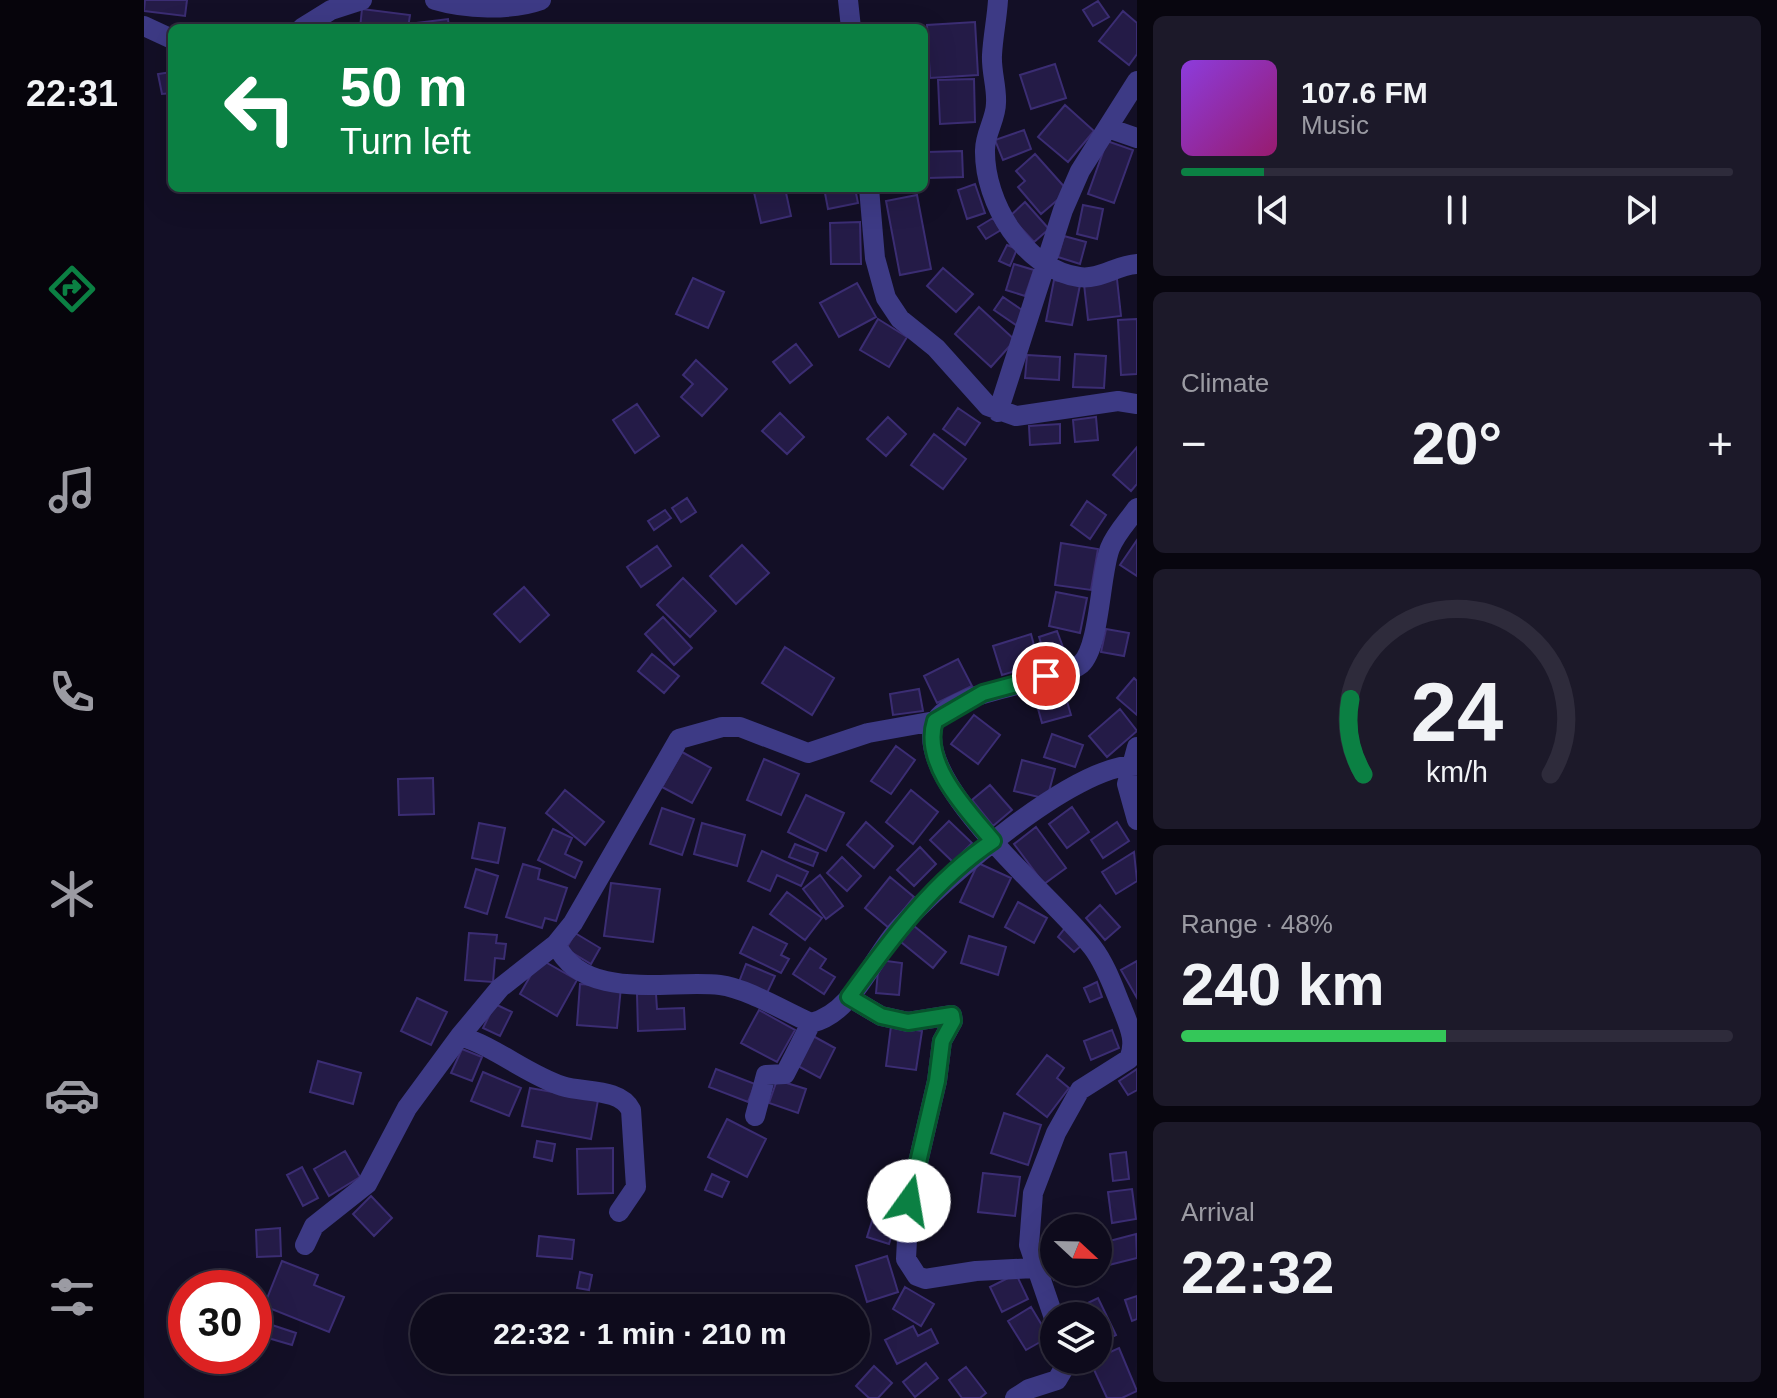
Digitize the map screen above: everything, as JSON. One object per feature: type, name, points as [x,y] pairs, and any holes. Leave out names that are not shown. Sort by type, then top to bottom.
[{"type":"street","points":[[308,24],[331,10],[362,0]]},
{"type":"street","points":[[435,0],[455,6],[522,5],[541,0]]},
{"type":"street","points":[[848,0],[851,24]]},
{"type":"street","points":[[998,0],[992,54],[996,103],[987,132],[985,164],[1001,215],[1047,266],[1086,278],[1098,277],[1121,265],[1137,264]]},
{"type":"street","points":[[144,26],[168,37]]},
{"type":"street","points":[[998,412],[1063,210],[1080,171],[1137,81]]},
{"type":"street","points":[[1108,128],[1137,138]]},
{"type":"street","points":[[869,192],[877,273],[892,308],[900,319],[936,348],[976,395],[998,412],[1016,416],[1118,401],[1137,404]]},
{"type":"street","points":[[305,1245],[314,1226],[367,1184],[407,1108],[460,1036],[519,969],[556,944],[573,923],[679,739],[722,727],[740,727],[808,753],[868,733],[935,721],[983,693],[1069,670],[1082,663],[1093,640],[1109,552],[1137,508]]},
{"type":"street","points":[[935,721],[932,740],[947,781],[993,841],[1095,950],[1133,1037],[1129,1059],[1080,1090],[1043,1162],[1029,1216],[1029,1245],[1048,1302]]},
{"type":"street","points":[[556,944],[568,961],[599,978],[641,986],[723,985],[811,1023],[825,1020],[849,997],[898,929],[973,855],[1102,770],[1134,759]]},
{"type":"street","points":[[1134,759],[1127,784],[1137,820]]},
{"type":"street","points":[[849,997],[881,1016],[908,1022],[952,1015],[953,1021],[942,1041],[937,1081],[909,1201],[906,1259],[912,1270],[925,1279],[976,1271],[1035,1268]]},
{"type":"street","points":[[755,1116],[766,1075],[785,1074],[811,1023]]},
{"type":"street","points":[[460,1036],[563,1087],[615,1096],[627,1102],[631,1110],[636,1187],[619,1212]]},
{"type":"street","points":[[1015,1398],[1029,1389],[1057,1380],[1060,1374]]},
{"type":"building","points":[[145,0],[187,0],[185,16],[144,11]]},
{"type":"building","points":[[1098,1],[1109,17],[1093,26],[1083,10]]},
{"type":"building","points":[[362,9],[410,15],[409,24],[360,24]]},
{"type":"building","points":[[1123,11],[1137,23],[1137,54],[1129,65],[1099,41]]},
{"type":"building","points":[[448,19],[449,24],[417,24]]},
{"type":"building","points":[[975,22],[978,75],[930,78],[928,25]]},
{"type":"building","points":[[1055,64],[1066,98],[1031,109],[1020,75]]},
{"type":"building","points":[[168,73],[168,93],[162,94],[158,74]]},
{"type":"building","points":[[974,79],[975,122],[940,124],[938,80]]},
{"type":"building","points":[[1065,105],[1094,131],[1068,162],[1038,137]]},
{"type":"building","points":[[1024,130],[1031,149],[1003,160],[995,140]]},
{"type":"building","points":[[1107,141],[1133,150],[1114,203],[1088,194]]},
{"type":"building","points":[[962,151],[963,177],[928,178],[928,152]]},
{"type":"building","points":[[1035,154],[1068,191],[1041,214],[1018,187],[1025,181],[1016,171]]},
{"type":"building","points":[[975,184],[985,213],[967,219],[958,190]]},
{"type":"building","points":[[754,192],[786,192],[791,216],[761,223]]},
{"type":"building","points":[[825,192],[856,192],[858,203],[828,209]]},
{"type":"building","points":[[917,195],[931,269],[900,275],[886,201]]},
{"type":"building","points":[[1025,202],[1049,229],[1034,242],[1010,216]]},
{"type":"building","points":[[1083,205],[1103,209],[1097,239],[1077,234]]},
{"type":"building","points":[[993,218],[1001,230],[986,239],[978,227]]},
{"type":"building","points":[[860,222],[861,264],[831,264],[830,223]]},
{"type":"building","points":[[1064,236],[1086,242],[1080,264],[1058,257]]},
{"type":"building","points":[[1007,245],[1017,249],[1010,266],[999,261]]},
{"type":"building","points":[[1014,264],[1034,270],[1025,296],[1006,290]]},
{"type":"building","points":[[943,268],[973,294],[956,312],[927,286]]},
{"type":"building","points":[[693,278],[724,292],[708,328],[676,314]]},
{"type":"building","points":[[1117,279],[1121,316],[1088,320],[1084,284]]},
{"type":"building","points":[[1054,280],[1080,285],[1072,325],[1046,321]]},
{"type":"building","points":[[857,283],[876,317],[839,337],[820,303]]},
{"type":"building","points":[[1003,297],[1025,312],[1016,325],[994,310]]},
{"type":"building","points":[[979,307],[1015,340],[991,367],[955,334]]},
{"type":"building","points":[[878,319],[907,337],[889,367],[860,350]]},
{"type":"building","points":[[1137,319],[1137,374],[1121,375],[1118,320]]},
{"type":"building","points":[[796,344],[812,365],[790,383],[773,362]]},
{"type":"building","points":[[1075,354],[1106,356],[1104,388],[1073,387]]},
{"type":"building","points":[[1027,355],[1060,357],[1059,380],[1025,378]]},
{"type":"building","points":[[696,360],[727,389],[702,416],[681,397],[693,384],[683,375]]},
{"type":"building","points":[[637,404],[659,436],[635,453],[613,420]]},
{"type":"building","points":[[958,408],[980,423],[965,445],[943,429]]},
{"type":"building","points":[[780,413],[804,437],[787,454],[762,431]]},
{"type":"building","points":[[888,417],[906,434],[886,456],[867,439]]},
{"type":"building","points":[[1096,417],[1098,440],[1075,442],[1073,420]]},
{"type":"building","points":[[1060,424],[1060,443],[1030,445],[1029,426]]},
{"type":"building","points":[[934,434],[966,459],[943,489],[911,465]]},
{"type":"building","points":[[1137,447],[1137,484],[1131,491],[1113,475]]},
{"type":"building","points":[[687,498],[696,512],[681,522],[672,508]]},
{"type":"building","points":[[1087,501],[1106,515],[1090,539],[1071,525]]},
{"type":"building","points":[[665,510],[671,518],[654,530],[648,521]]},
{"type":"building","points":[[1137,540],[1137,576],[1120,565]]},
{"type":"building","points":[[1061,543],[1098,549],[1091,590],[1055,585]]},
{"type":"building","points":[[742,545],[769,573],[736,604],[710,576]]},
{"type":"building","points":[[657,546],[671,566],[641,587],[627,567]]},
{"type":"building","points":[[683,578],[716,611],[690,637],[657,605]]},
{"type":"building","points":[[524,587],[549,615],[520,642],[494,614]]},
{"type":"building","points":[[1056,592],[1087,598],[1080,633],[1049,626]]},
{"type":"building","points":[[663,617],[692,648],[674,665],[645,634]]},
{"type":"building","points":[[1106,629],[1129,633],[1124,656],[1101,652]]},
{"type":"building","points":[[1057,631],[1067,658],[1048,664],[1039,637]]},
{"type":"building","points":[[1031,634],[1039,664],[1002,675],[993,646]]},
{"type":"building","points":[[785,647],[834,678],[812,715],[762,683]]},
{"type":"building","points":[[652,654],[679,676],[664,693],[638,671]]},
{"type":"building","points":[[958,659],[972,686],[937,703],[924,676]]},
{"type":"building","points":[[1134,678],[1137,681],[1137,715],[1117,698]]},
{"type":"building","points":[[919,689],[923,711],[893,715],[890,694]]},
{"type":"building","points":[[1064,691],[1071,715],[1042,723],[1035,698]]},
{"type":"building","points":[[1120,709],[1137,731],[1107,757],[1089,736]]},
{"type":"building","points":[[974,715],[1000,735],[978,764],[951,744]]},
{"type":"building","points":[[1052,734],[1083,745],[1075,767],[1044,757]]},
{"type":"building","points":[[896,746],[915,760],[891,794],[871,781]]},
{"type":"building","points":[[682,752],[711,768],[692,803],[662,787]]},
{"type":"building","points":[[764,759],[799,774],[781,815],[747,800]]},
{"type":"building","points":[[1022,760],[1055,769],[1047,799],[1014,791]]},
{"type":"building","points":[[433,778],[434,814],[399,815],[398,779]]},
{"type":"building","points":[[990,785],[1012,810],[993,826],[972,800]]},
{"type":"building","points":[[565,790],[604,822],[585,845],[546,813]]},
{"type":"building","points":[[911,790],[938,812],[913,844],[886,822]]},
{"type":"building","points":[[806,795],[844,813],[826,851],[788,832]]},
{"type":"building","points":[[1072,807],[1089,832],[1067,848],[1049,824]]},
{"type":"building","points":[[662,808],[694,819],[682,855],[650,844]]},
{"type":"building","points":[[949,821],[972,843],[953,862],[930,840]]},
{"type":"building","points":[[866,822],[893,846],[874,868],[847,845]]},
{"type":"building","points":[[1117,822],[1129,841],[1103,858],[1091,840]]},
{"type":"building","points":[[479,823],[505,828],[498,863],[472,858]]},
{"type":"building","points":[[702,823],[745,835],[737,866],[694,854]]},
{"type":"building","points":[[1036,827],[1066,868],[1044,884],[1014,844]]},
{"type":"building","points":[[553,829],[572,838],[565,854],[582,862],[575,878],[538,860]]},
{"type":"building","points":[[795,844],[818,853],[813,866],[789,857]]},
{"type":"building","points":[[920,847],[936,864],[914,886],[897,870]]},
{"type":"building","points":[[762,851],[808,872],[801,886],[777,875],[770,891],[748,881]]},
{"type":"building","points":[[1134,852],[1137,881],[1116,894],[1102,872]]},
{"type":"building","points":[[842,857],[861,876],[847,891],[827,873]]},
{"type":"building","points":[[978,863],[1011,878],[993,917],[960,902]]},
{"type":"building","points":[[523,864],[540,869],[538,879],[567,888],[556,921],[545,918],[542,928],[506,917]]},
{"type":"building","points":[[476,869],[498,876],[487,914],[465,907]]},
{"type":"building","points":[[820,875],[843,906],[826,919],[803,889]]},
{"type":"building","points":[[890,877],[914,897],[889,928],[865,908]]},
{"type":"building","points":[[611,883],[660,889],[653,942],[604,936]]},
{"type":"building","points":[[787,892],[822,918],[805,940],[770,914]]},
{"type":"building","points":[[1018,902],[1047,918],[1034,943],[1005,927]]},
{"type":"building","points":[[1100,905],[1120,927],[1105,940],[1086,918]]},
{"type":"building","points":[[914,926],[946,952],[933,968],[901,942]]},
{"type":"building","points":[[753,927],[787,944],[781,955],[789,959],[781,973],[740,953]]},
{"type":"building","points":[[1065,928],[1082,945],[1074,952],[1058,937]]},
{"type":"building","points":[[469,933],[497,935],[496,943],[506,944],[504,959],[495,958],[493,982],[465,980]]},
{"type":"building","points":[[575,933],[600,948],[591,964],[566,949]]},
{"type":"building","points":[[969,936],[1006,947],[998,975],[961,963]]},
{"type":"building","points":[[810,948],[826,959],[820,968],[835,977],[824,994],[793,974]]},
{"type":"building","points":[[540,959],[577,980],[557,1016],[520,994]]},
{"type":"building","points":[[879,960],[902,963],[899,995],[876,993]]},
{"type":"building","points":[[1137,961],[1137,998],[1121,970]]},
{"type":"building","points":[[746,964],[775,976],[767,993],[739,982]]},
{"type":"building","points":[[1097,982],[1102,997],[1090,1002],[1084,988]]},
{"type":"building","points":[[580,984],[621,987],[617,1028],[577,1025]]},
{"type":"building","points":[[637,994],[656,994],[657,1009],[684,1008],[685,1029],[638,1031]]},
{"type":"building","points":[[417,998],[447,1012],[431,1045],[401,1031]]},
{"type":"building","points":[[495,1004],[512,1012],[500,1036],[483,1028]]},
{"type":"building","points":[[759,1010],[795,1030],[777,1062],[741,1043]]},
{"type":"building","points":[[891,1026],[922,1031],[916,1070],[886,1066]]},
{"type":"building","points":[[1112,1030],[1119,1048],[1091,1060],[1084,1041]]},
{"type":"building","points":[[813,1036],[835,1048],[820,1078],[798,1066]]},
{"type":"building","points":[[462,1049],[482,1057],[472,1081],[451,1073]]},
{"type":"building","points":[[1047,1055],[1064,1068],[1057,1078],[1069,1088],[1047,1117],[1017,1094]]},
{"type":"building","points":[[318,1061],[361,1073],[353,1104],[310,1092]]},
{"type":"building","points":[[716,1069],[755,1084],[748,1102],[709,1087]]},
{"type":"building","points":[[1137,1069],[1137,1090],[1128,1095],[1119,1081]]},
{"type":"building","points":[[483,1072],[521,1088],[509,1116],[471,1101]]},
{"type":"building","points":[[777,1080],[806,1089],[798,1113],[769,1103]]},
{"type":"building","points":[[530,1088],[598,1100],[591,1139],[522,1126]]},
{"type":"building","points":[[1004,1113],[1041,1125],[1028,1165],[991,1153]]},
{"type":"building","points":[[727,1119],[766,1139],[747,1177],[708,1157]]},
{"type":"building","points":[[537,1141],[555,1144],[552,1161],[534,1157]]},
{"type":"building","points":[[613,1148],[613,1193],[578,1194],[577,1149]]},
{"type":"building","points":[[345,1151],[360,1177],[329,1196],[314,1169]]},
{"type":"building","points":[[1126,1152],[1129,1179],[1113,1181],[1110,1154]]},
{"type":"building","points":[[302,1167],[318,1198],[303,1206],[287,1175]]},
{"type":"building","points":[[983,1173],[1020,1177],[1015,1216],[978,1212]]},
{"type":"building","points":[[712,1174],[729,1182],[722,1197],[705,1190]]},
{"type":"building","points":[[1132,1189],[1136,1219],[1112,1223],[1108,1192]]},
{"type":"building","points":[[371,1196],[392,1218],[374,1236],[353,1214]]},
{"type":"building","points":[[877,1205],[899,1212],[889,1244],[867,1237]]},
{"type":"building","points":[[280,1228],[281,1256],[257,1257],[256,1230]]},
{"type":"building","points":[[1136,1234],[1137,1258],[1112,1264],[1112,1240]]},
{"type":"building","points":[[539,1236],[574,1240],[572,1259],[537,1256]]},
{"type":"building","points":[[887,1256],[898,1292],[870,1301],[870,1294],[865,1294],[856,1266]]},
{"type":"building","points":[[282,1261],[318,1275],[314,1285],[344,1297],[329,1332],[272,1309],[272,1286]]},
{"type":"building","points":[[580,1272],[592,1275],[589,1290],[577,1288]]},
{"type":"building","points":[[1016,1274],[1028,1299],[1002,1312],[990,1287]]},
{"type":"building","points":[[905,1287],[934,1304],[921,1326],[893,1309]]},
{"type":"building","points":[[1137,1296],[1137,1319],[1132,1321],[1125,1300]]},
{"type":"building","points":[[1031,1307],[1040,1322],[1040,1342],[1026,1350],[1008,1321]]},
{"type":"building","points":[[272,1325],[296,1333],[292,1345],[272,1339]]},
{"type":"building","points":[[913,1326],[918,1336],[931,1329],[938,1343],[897,1364],[885,1340]]},
{"type":"building","points":[[1119,1348],[1137,1391],[1122,1398],[1107,1398],[1096,1374],[1112,1374],[1112,1351]]},
{"type":"building","points":[[926,1363],[938,1378],[915,1397],[903,1382]]},
{"type":"building","points":[[874,1366],[892,1383],[878,1398],[869,1398],[856,1386]]},
{"type":"building","points":[[966,1367],[986,1393],[980,1398],[962,1398],[949,1380]]},
{"type":"route","points":[[909,1201],[937,1081],[942,1041],[953,1021],[952,1015],[948,1013],[933,1019],[908,1022],[881,1016],[849,997],[898,929],[973,855],[993,841],[947,781],[932,740],[935,721],[983,693],[1046,676]]}]
